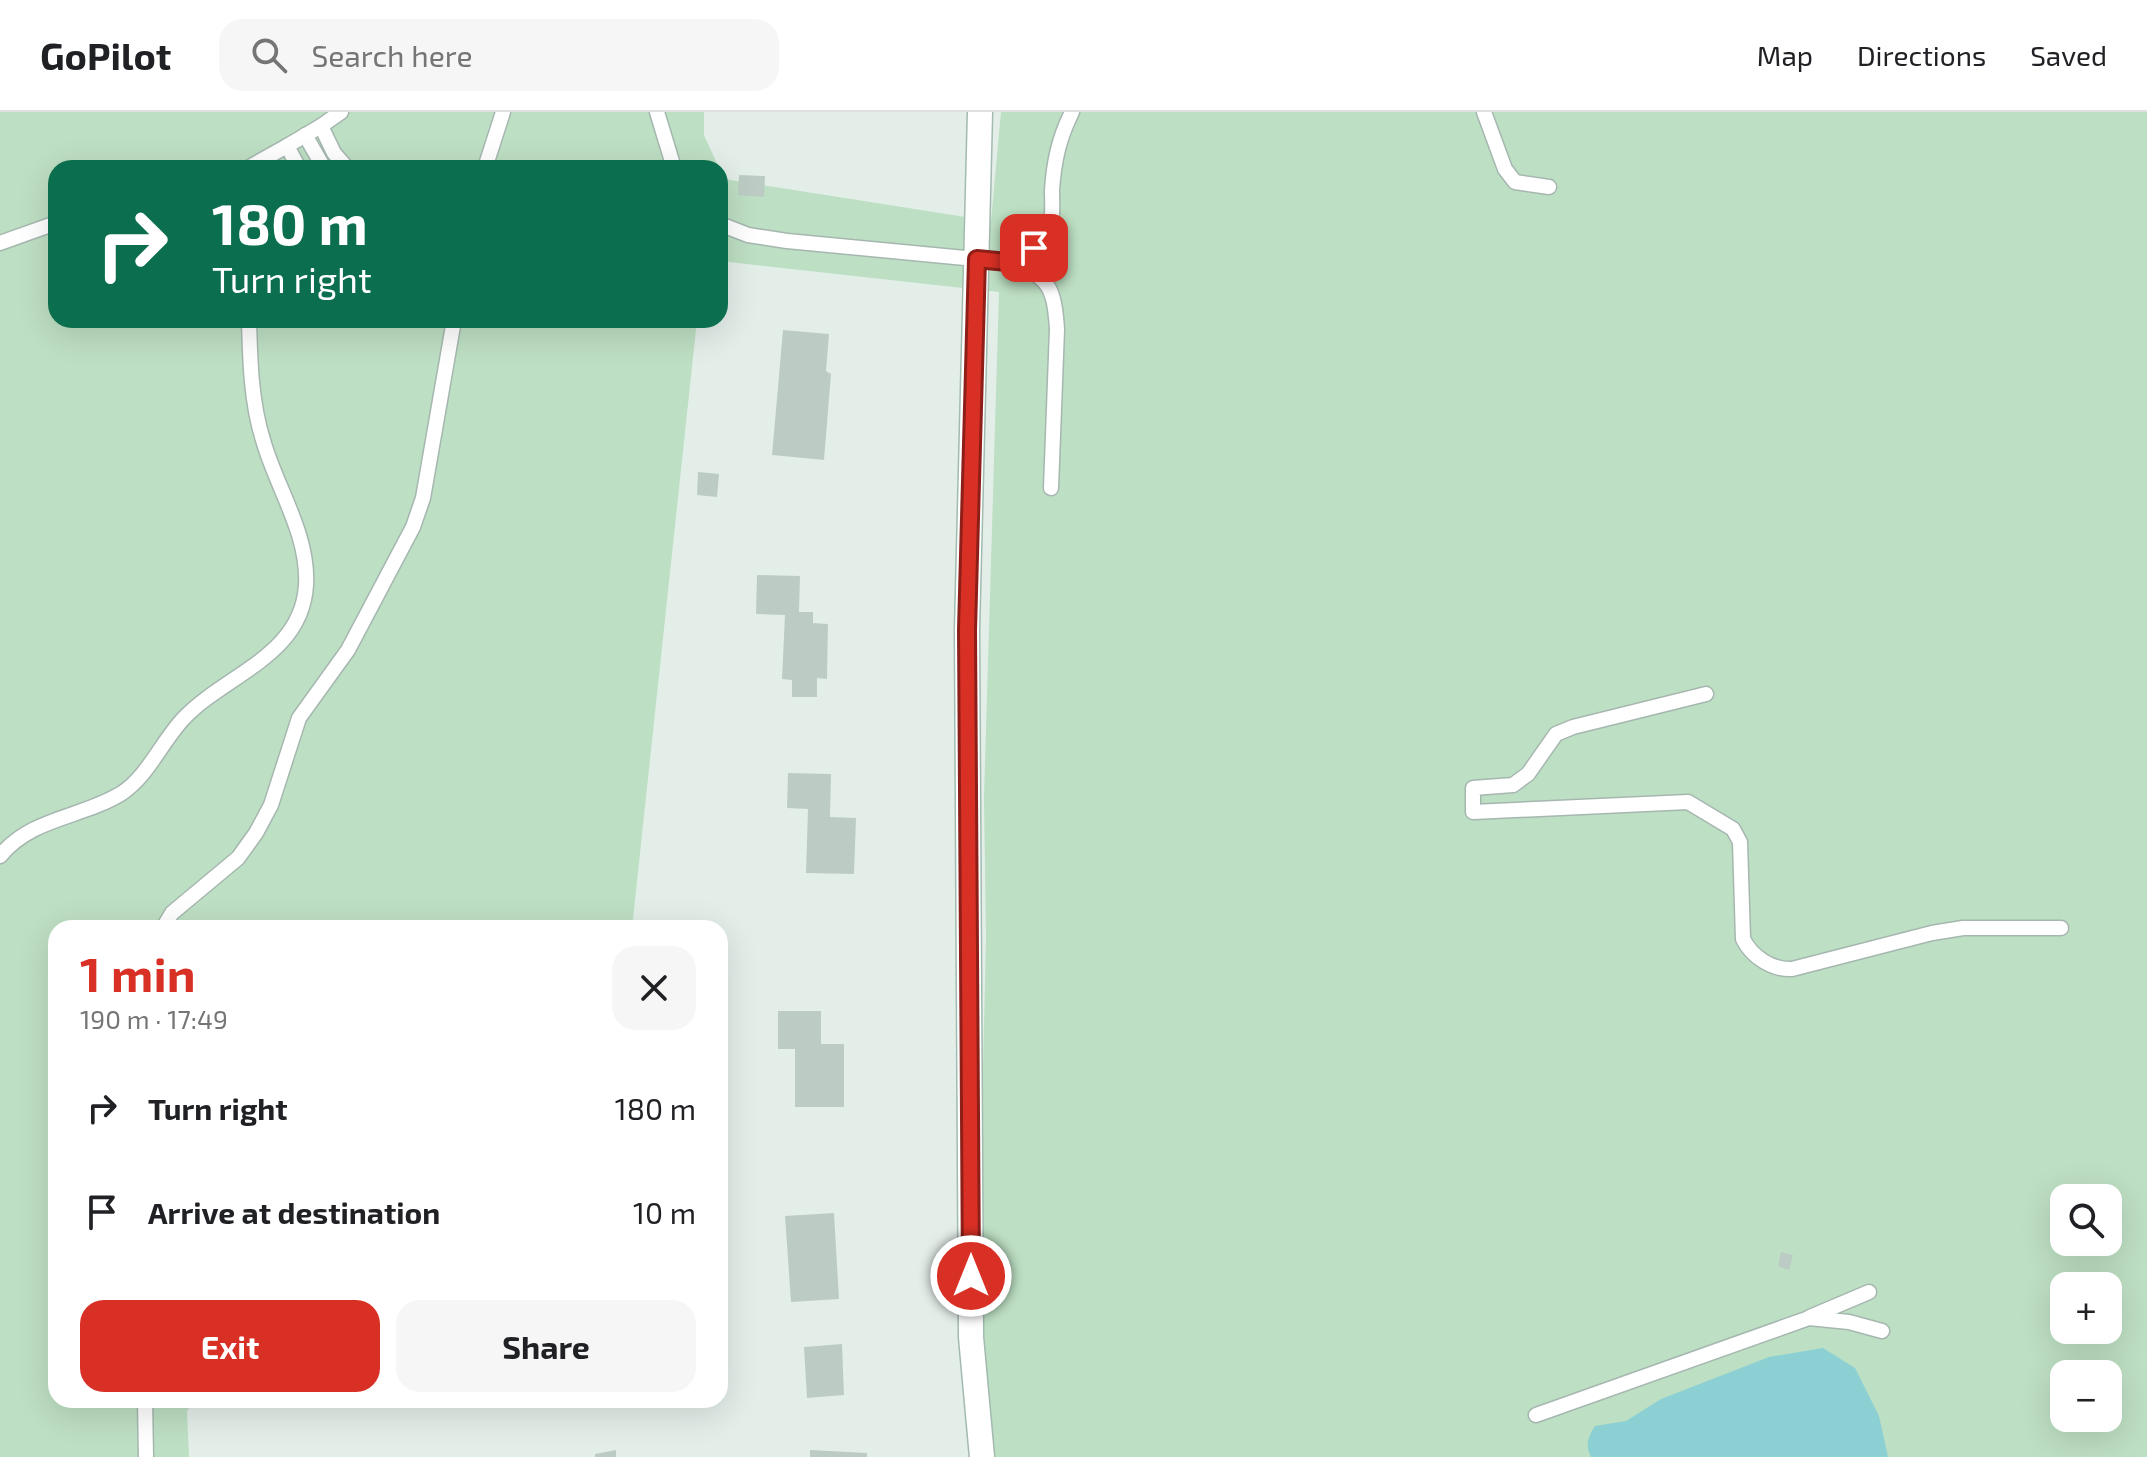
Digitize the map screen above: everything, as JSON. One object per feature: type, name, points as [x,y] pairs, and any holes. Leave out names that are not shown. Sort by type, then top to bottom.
[{"type":"street","points":[[980,112],[968,693],[971,1337],[982,1457]]},
{"type":"lane","points":[[262,160],[341,112]]},
{"type":"lane","points":[[488,160],[503,112]]},
{"type":"lane","points":[[657,112],[672,160]]},
{"type":"lane","points":[[1007,262],[1034,248],[1047,234],[1052,215],[1055,157],[1061,134],[1072,112]]},
{"type":"lane","points":[[1484,112],[1505,169],[1515,182],[1549,187]]},
{"type":"lane","points":[[321,126],[340,160]]},
{"type":"lane","points":[[305,135],[319,160]]},
{"type":"lane","points":[[287,146],[295,160]]},
{"type":"lane","points":[[0,243],[48,226]]},
{"type":"lane","points":[[728,227],[761,237],[1007,262],[1040,275],[1050,286],[1057,329],[1051,488]]},
{"type":"lane","points":[[0,856],[28,831],[74,812],[100,806],[126,790],[185,716],[267,658],[299,618],[306,585],[304,553],[262,437],[254,397],[250,328]]},
{"type":"lane","points":[[168,920],[172,913],[238,858],[256,833],[271,805],[299,718],[348,650],[413,527],[423,498],[453,328]]},
{"type":"lane","points":[[1706,694],[1556,734],[1528,774],[1513,785],[1473,788],[1473,812],[1688,802],[1733,829],[1740,842],[1743,939],[1748,948],[1779,970],[1963,928],[2061,928]]},
{"type":"lane","points":[[1536,1415],[1809,1318],[1869,1292]]},
{"type":"lane","points":[[1809,1318],[1849,1322],[1882,1331]]},
{"type":"lane","points":[[145,1408],[146,1457]]},
{"type":"green space","points":[[0,112],[704,112],[704,135],[715,160],[48,160],[48,328],[696,328],[633,920],[48,920],[48,1408],[189,1408],[189,1457],[0,1457]]},
{"type":"green space","points":[[1001,112],[2147,112],[2147,1457],[993,1457],[978,1280],[986,939],[984,797],[999,292],[728,262],[728,180],[991,221]]},
{"type":"water","points":[[1823,1348],[1855,1368],[1879,1416],[1888,1457],[1591,1457],[1588,1441],[1595,1426],[1626,1421],[1661,1399],[1769,1357]]},
{"type":"building","points":[[739,175],[765,176],[764,197],[738,195]]},
{"type":"building","points":[[783,330],[829,334],[826,371],[831,374],[824,460],[772,455]]},
{"type":"building","points":[[698,472],[719,474],[717,497],[697,495]]},
{"type":"building","points":[[757,575],[800,576],[799,612],[813,612],[813,623],[828,624],[827,679],[817,678],[817,697],[792,697],[792,680],[782,679],[785,615],[756,614]]},
{"type":"building","points":[[788,773],[831,774],[830,817],[856,818],[854,874],[806,873],[808,809],[787,808]]},
{"type":"building","points":[[778,1011],[821,1011],[821,1044],[844,1044],[844,1107],[795,1107],[795,1049],[778,1049]]},
{"type":"building","points":[[834,1213],[839,1299],[791,1302],[785,1216]]},
{"type":"building","points":[[1781,1252],[1793,1255],[1789,1270],[1778,1266]]},
{"type":"building","points":[[842,1344],[844,1395],[807,1398],[804,1347]]},
{"type":"building","points":[[616,1450],[616,1457],[595,1457],[595,1454]]},
{"type":"building","points":[[810,1450],[867,1453],[867,1457],[810,1457]]},
{"type":"route","points":[[971,1276],[967,630],[977,259],[1007,262],[1034,248]]}]
